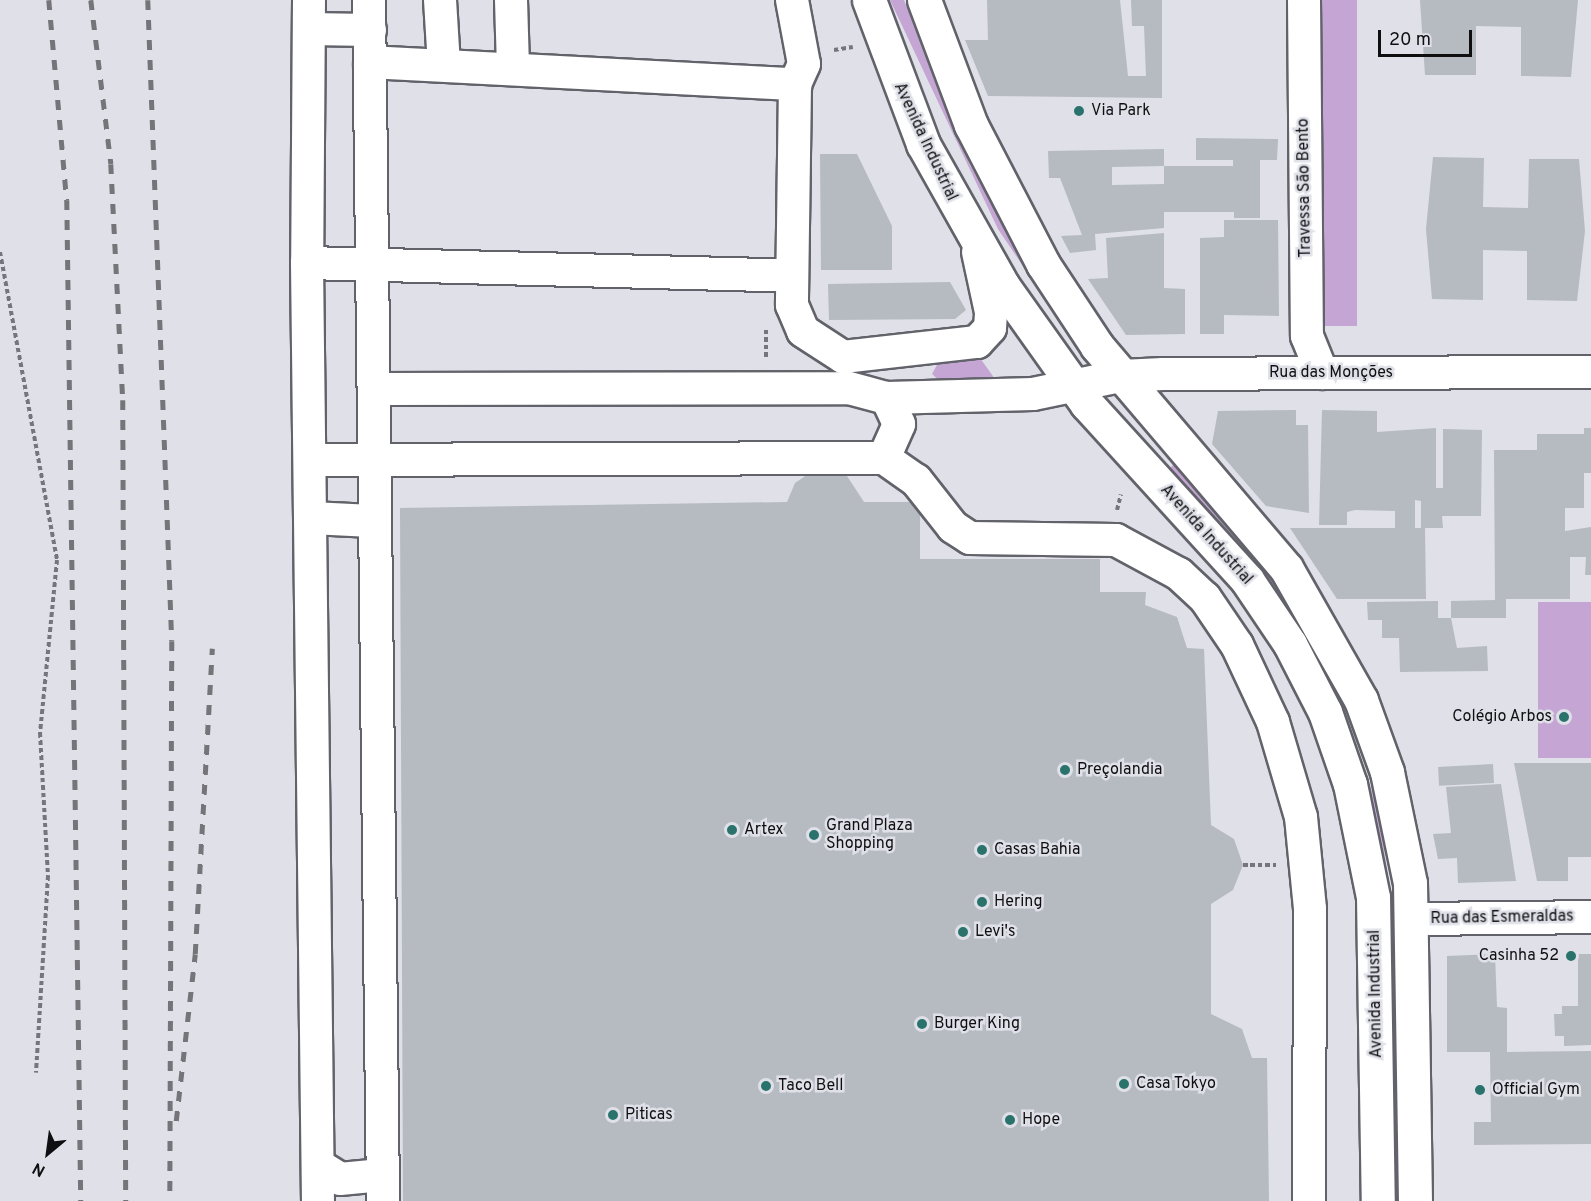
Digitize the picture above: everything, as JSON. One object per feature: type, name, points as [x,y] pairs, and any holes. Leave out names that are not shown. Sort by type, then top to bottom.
[{"type":"main road","name":"Avenida Industrial","points":[[869,0],[923,144],[976,242],[1072,384],[1253,588],[1309,677],[1339,748],[1373,897],[1378,1201]]},
{"type":"main road","points":[[924,0],[971,125],[1017,219],[1071,309],[1121,376],[1263,538],[1327,632],[1361,700],[1387,772],[1404,845],[1413,919],[1415,1201]]},
{"type":"street","points":[[440,0],[444,65]]},
{"type":"street","points":[[511,0],[513,68]]},
{"type":"street","points":[[792,0],[804,64],[795,84],[791,276],[794,315],[803,332],[815,374],[812,388]]},
{"type":"street","name":"Travessa São Bento","points":[[1304,0],[1307,336],[1322,373]]},
{"type":"street","points":[[318,1165],[340,1179],[382,1188],[371,520],[378,460],[369,15],[309,15],[307,263],[312,460],[318,1201]]},
{"type":"street","points":[[370,62],[722,77],[735,84],[795,84]]},
{"type":"street","points":[[803,332],[843,357],[977,342],[990,328],[991,312],[976,242]]},
{"type":"street","points":[[307,263],[791,276]]},
{"type":"street","name":"Rua das Monções","points":[[883,398],[1024,395],[1121,376],[1591,372]]},
{"type":"street","points":[[724,388],[766,409],[860,409],[883,398]]},
{"type":"street","points":[[376,389],[849,388],[883,398],[900,424],[884,458]]},
{"type":"street","points":[[312,460],[884,458],[916,480],[952,527],[970,538],[1116,540],[1135,547],[1205,598],[1237,645],[1273,722],[1305,842],[1309,1201]]},
{"type":"street","points":[[312,518],[371,520]]},
{"type":"street","name":"Rua das Esmeraldas","points":[[1413,919],[1591,917]]},
{"type":"path","points":[[0,252],[57,560],[40,733],[48,876],[36,1072]]},
{"type":"shaded area","points":[[890,0],[904,0],[970,165],[1074,342],[998,229]]},
{"type":"shaded area","points":[[1322,0],[1357,0],[1357,326],[1322,326]]},
{"type":"shaded area","points":[[980,358],[995,379],[941,382],[932,374],[938,363]]},
{"type":"shaded area","points":[[1175,463],[1279,586],[1335,684],[1378,809],[1400,957],[1394,957],[1371,810],[1317,661],[1256,563],[1170,468]]},
{"type":"shaded area","name":"Colégio Arbos","points":[[1538,602],[1591,602],[1591,758],[1538,758]]},
{"type":"shaded area","points":[[1394,982],[1400,982],[1400,1201],[1394,1201]]},
{"type":"building","points":[[987,0],[1120,0],[1128,76],[1146,76],[1144,26],[1132,26],[1131,0],[1162,0],[1162,98],[988,96],[965,40],[988,40]]},
{"type":"building","points":[[1420,0],[1578,0],[1571,77],[1521,76],[1521,27],[1476,26],[1476,75],[1425,75]]},
{"type":"building","points":[[1196,138],[1278,139],[1277,160],[1260,160],[1260,218],[1234,218],[1234,212],[1164,212],[1164,228],[1095,234],[1096,250],[1070,253],[1061,236],[1082,235],[1060,178],[1049,178],[1048,151],[1164,149],[1164,166],[1233,166],[1233,160],[1196,160]],"holes":[[[1164,166],[1164,184],[1112,185],[1112,167]]]},
{"type":"building","points":[[820,154],[857,154],[892,226],[892,270],[821,270]]},
{"type":"building","points":[[1433,157],[1484,158],[1483,207],[1528,208],[1529,159],[1579,159],[1585,231],[1577,301],[1527,300],[1527,251],[1483,250],[1483,300],[1432,299],[1426,229]]},
{"type":"building","points":[[1224,220],[1278,220],[1279,316],[1224,315],[1224,334],[1200,334],[1200,238],[1224,237]]},
{"type":"building","points":[[1164,233],[1164,288],[1185,289],[1185,334],[1126,335],[1088,279],[1108,278],[1106,238]]},
{"type":"building","points":[[950,282],[966,310],[955,319],[829,320],[828,284]]},
{"type":"building","points":[[1296,410],[1296,425],[1308,425],[1309,513],[1266,506],[1212,444],[1218,411]]},
{"type":"building","points":[[1322,410],[1377,411],[1377,432],[1436,428],[1436,488],[1443,488],[1443,429],[1482,430],[1481,516],[1442,516],[1443,528],[1425,528],[1426,599],[1337,599],[1290,528],[1395,528],[1395,511],[1355,510],[1347,512],[1347,525],[1319,525]],"holes":[[[1415,500],[1421,501],[1421,528],[1415,528]]]},
{"type":"building","points":[[1584,428],[1591,428],[1591,473],[1584,473],[1584,508],[1565,508],[1565,531],[1591,527],[1591,575],[1585,575],[1586,557],[1570,557],[1570,599],[1506,599],[1506,618],[1451,618],[1451,601],[1495,600],[1494,450],[1537,450],[1537,434],[1584,434]]},
{"type":"building","name":"Grand Plaza Shopping","points":[[814,470],[847,476],[864,502],[920,502],[920,559],[1100,559],[1100,592],[1146,592],[1145,605],[1177,617],[1187,648],[1204,649],[1211,825],[1234,839],[1243,865],[1233,890],[1211,904],[1211,1014],[1242,1029],[1252,1058],[1267,1058],[1269,1201],[403,1201],[400,508],[787,502],[795,483]]},
{"type":"building","points":[[1438,601],[1438,618],[1451,618],[1457,648],[1487,646],[1488,671],[1400,672],[1399,638],[1382,638],[1382,620],[1368,620],[1367,602]]},
{"type":"building","points":[[1514,763],[1591,763],[1591,857],[1568,857],[1568,881],[1537,881]]},
{"type":"building","points":[[1493,764],[1494,783],[1439,786],[1438,767]]},
{"type":"building","points":[[1501,784],[1516,881],[1458,883],[1457,858],[1438,859],[1433,834],[1451,833],[1446,787]]},
{"type":"building","points":[[1495,954],[1497,1007],[1507,1008],[1507,1052],[1591,1051],[1591,1144],[1474,1145],[1474,1122],[1491,1122],[1490,1052],[1447,1052],[1447,956]]},
{"type":"building","points":[[1578,954],[1591,954],[1591,1045],[1564,1046],[1564,1036],[1555,1036],[1554,1014],[1562,1014],[1562,1006],[1578,1006]]},
{"type":"railway","points":[[49,0],[67,200],[81,1201]]},
{"type":"railway","points":[[91,0],[111,164],[123,400],[126,1201]]},
{"type":"railway","points":[[148,0],[172,641],[170,1201]]},
{"type":"railway","points":[[176,1121],[195,954],[212,648]]},
{"type":"place","name":"Via Park","points":[[1079,111]]},
{"type":"place","name":"Colégio Arbos","points":[[1564,717]]},
{"type":"place","name":"Preçolandia","points":[[1065,770]]},
{"type":"place","name":"Artex","points":[[732,830]]},
{"type":"place","name":"Grand Plaza Shopping","points":[[814,835]]},
{"type":"place","name":"Casas Bahia","points":[[982,850]]},
{"type":"place","name":"Hering","points":[[982,902]]},
{"type":"place","name":"Levi's","points":[[963,932]]},
{"type":"place","name":"Casinha 52","points":[[1571,956]]},
{"type":"place","name":"Burger King","points":[[922,1024]]},
{"type":"place","name":"Casa Tokyo","points":[[1124,1084]]},
{"type":"place","name":"Taco Bell","points":[[766,1086]]},
{"type":"place","name":"Official Gym","points":[[1480,1090]]},
{"type":"place","name":"Piticas","points":[[613,1115]]},
{"type":"place","name":"Hope","points":[[1010,1120]]}]
